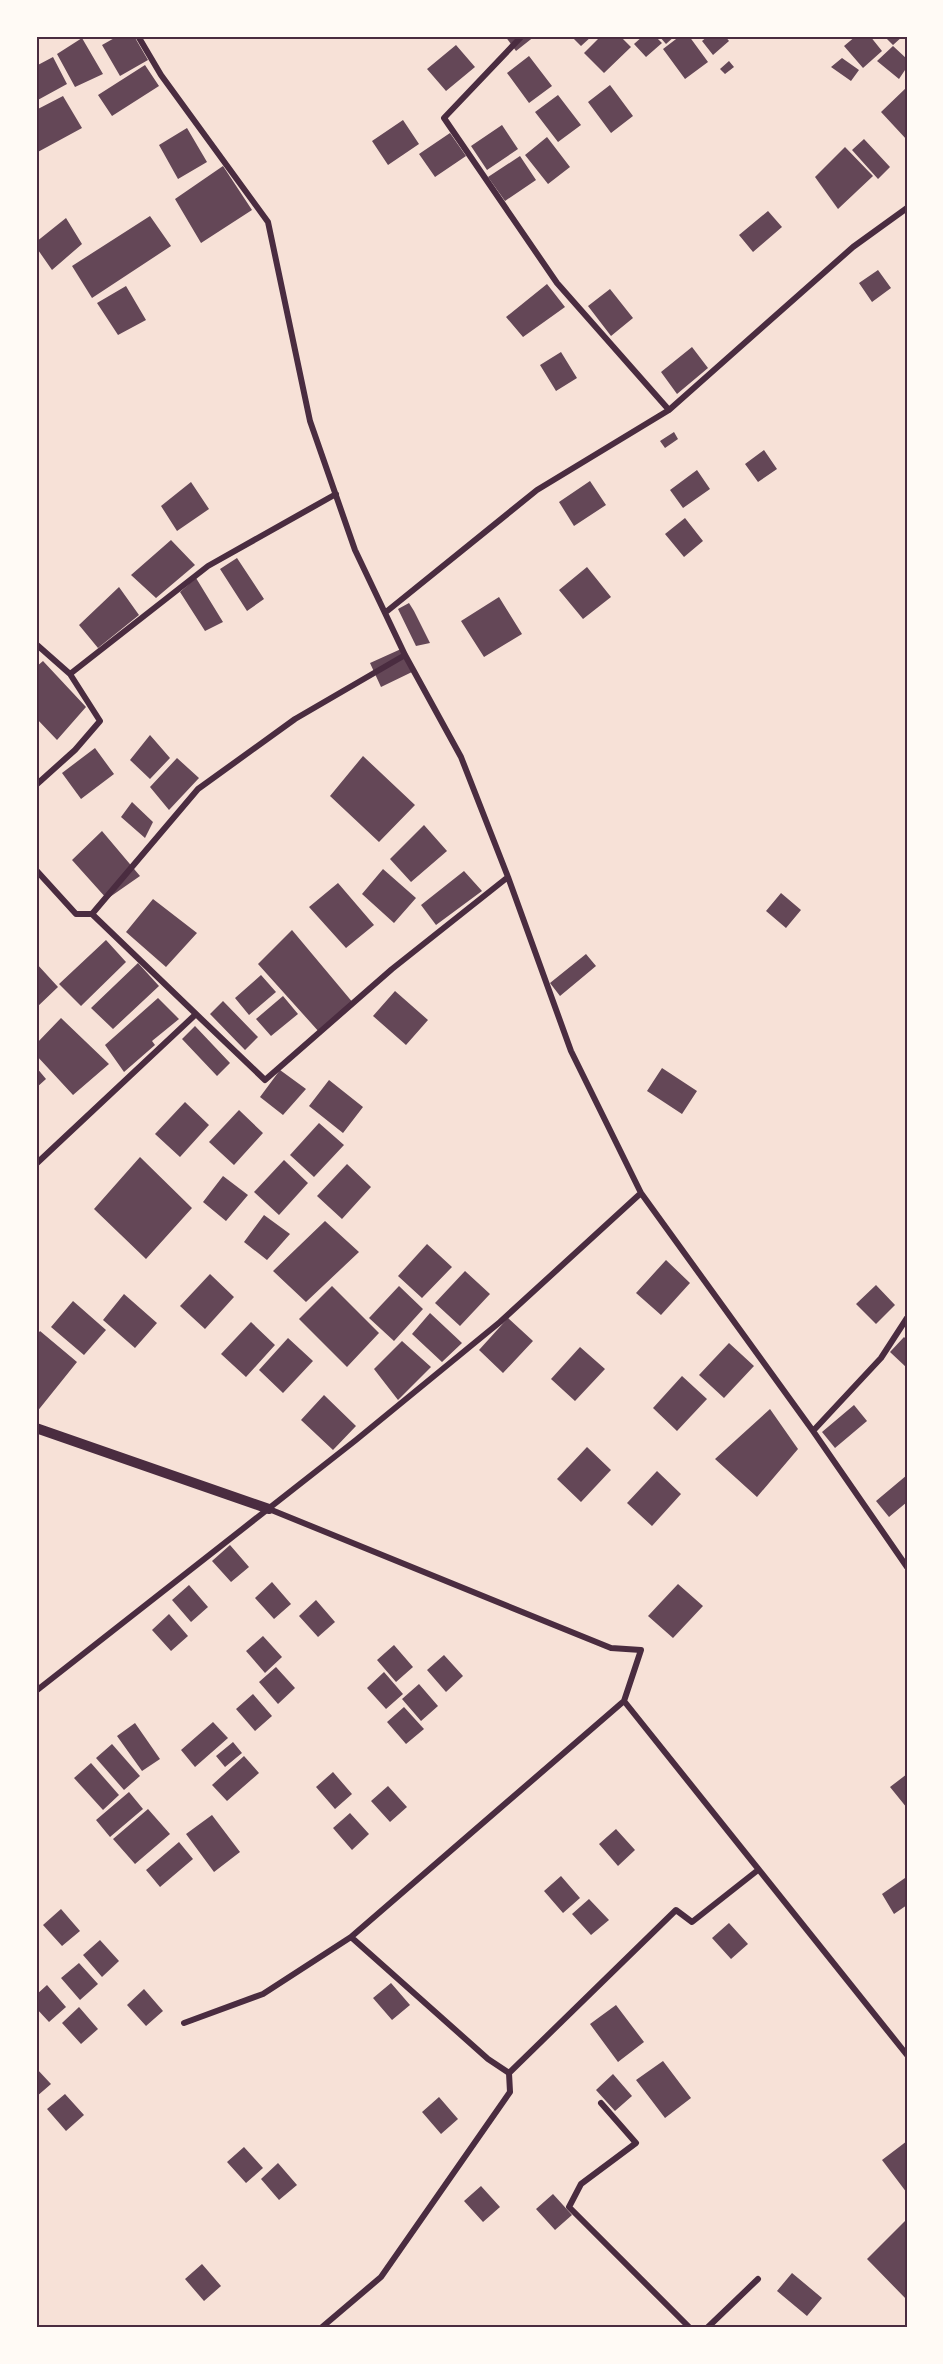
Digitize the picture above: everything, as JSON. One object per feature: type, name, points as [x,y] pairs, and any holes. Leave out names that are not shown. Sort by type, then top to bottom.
[{"type":"street","points":[[138,36],[161,75],[268,222],[310,421],[355,550],[405,655],[461,757],[508,877],[571,1051],[641,1193],[813,1431],[907,1567]]},
{"type":"street","points":[[522,36],[444,118],[557,283],[669,410]]},
{"type":"street","points":[[386,612],[537,490],[669,410],[853,247],[907,208]]},
{"type":"street","points":[[70,674],[208,566],[336,494]]},
{"type":"street","points":[[36,644],[70,674],[100,721],[75,750],[36,785]]},
{"type":"street","points":[[92,914],[198,789],[295,718],[405,655]]},
{"type":"street","points":[[36,870],[76,914],[92,914],[265,1080],[392,969],[508,877]]},
{"type":"street","points":[[36,1164],[196,1014]]},
{"type":"street","points":[[36,1691],[269,1509],[500,1322],[641,1193]]},
{"type":"street","points":[[813,1431],[881,1358],[907,1318]]},
{"type":"street","points":[[36,1428],[269,1509],[611,1647],[641,1650],[624,1701],[351,1937],[263,1994],[184,2023]]},
{"type":"street","points":[[624,1701],[907,2055]]},
{"type":"street","points":[[321,2328],[381,2277],[510,2092],[509,2073],[676,1910],[692,1922],[758,1870]]},
{"type":"street","points":[[351,1937],[488,2059],[509,2073]]},
{"type":"street","points":[[601,2103],[636,2143],[581,2184],[569,2207],[690,2328]]},
{"type":"street","points":[[707,2328],[758,2279]]},
{"type":"building","points":[[118,36],[134,36],[148,60],[120,76],[102,45]]},
{"type":"building","points":[[505,36],[535,36],[516,51]]},
{"type":"building","points":[[571,36],[592,36],[581,46]]},
{"type":"building","points":[[601,36],[620,36],[631,47],[604,73],[584,53]]},
{"type":"building","points":[[643,36],[655,36],[662,43],[646,57],[634,44]]},
{"type":"building","points":[[659,36],[675,36],[666,44]]},
{"type":"building","points":[[680,36],[689,36],[708,62],[685,79],[663,49]]},
{"type":"building","points":[[708,36],[725,36],[729,41],[713,55],[702,41]]},
{"type":"building","points":[[856,36],[870,36],[882,51],[863,68],[844,46]]},
{"type":"building","points":[[884,36],[903,36],[893,45]]},
{"type":"building","points":[[82,38],[103,74],[75,87],[57,54]]},
{"type":"building","points":[[456,45],[475,67],[446,91],[427,69]]},
{"type":"building","points":[[893,46],[907,59],[907,67],[899,79],[877,61]]},
{"type":"building","points":[[529,56],[552,86],[529,103],[507,73]]},
{"type":"building","points":[[53,57],[67,84],[36,101],[36,66]]},
{"type":"building","points":[[842,58],[859,70],[851,81],[831,67]]},
{"type":"building","points":[[729,61],[734,67],[725,74],[720,69]]},
{"type":"building","points":[[145,65],[159,86],[112,116],[98,95]]},
{"type":"building","points":[[610,85],[633,116],[611,133],[588,102]]},
{"type":"building","points":[[907,87],[907,140],[881,112]]},
{"type":"building","points":[[558,95],[581,125],[558,142],[535,112]]},
{"type":"building","points":[[63,96],[82,128],[36,153],[36,110]]},
{"type":"building","points":[[403,120],[419,144],[388,165],[372,141]]},
{"type":"building","points":[[502,125],[518,149],[487,170],[471,146]]},
{"type":"building","points":[[187,128],[207,162],[178,179],[159,145]]},
{"type":"building","points":[[450,133],[466,156],[435,177],[419,154]]},
{"type":"building","points":[[547,137],[570,167],[548,184],[525,155]]},
{"type":"building","points":[[864,139],[890,167],[878,179],[852,150]]},
{"type":"building","points":[[845,147],[873,176],[838,209],[815,177]]},
{"type":"building","points":[[520,156],[536,180],[505,201],[488,177]]},
{"type":"building","points":[[223,166],[252,210],[201,243],[175,199]]},
{"type":"building","points":[[768,211],[782,227],[753,252],[739,235]]},
{"type":"building","points":[[150,216],[171,246],[92,298],[72,266]]},
{"type":"building","points":[[66,218],[82,244],[52,270],[36,247],[36,242]]},
{"type":"building","points":[[878,270],[891,288],[872,302],[859,283]]},
{"type":"building","points":[[547,284],[565,307],[523,337],[506,317]]},
{"type":"building","points":[[126,286],[146,320],[118,335],[97,303]]},
{"type":"building","points":[[610,289],[633,318],[611,336],[588,306]]},
{"type":"building","points":[[692,347],[708,368],[677,394],[661,372]]},
{"type":"building","points":[[561,352],[577,378],[556,391],[540,365]]},
{"type":"building","points":[[674,432],[678,439],[665,448],[660,441]]},
{"type":"building","points":[[764,450],[777,469],[758,482],[745,464]]},
{"type":"building","points":[[697,470],[710,489],[683,508],[670,490]]},
{"type":"building","points":[[590,481],[606,505],[574,526],[559,502]]},
{"type":"building","points":[[191,482],[209,509],[177,531],[161,506]]},
{"type":"building","points":[[685,518],[703,541],[684,557],[665,534]]},
{"type":"building","points":[[171,540],[195,565],[156,598],[131,575]]},
{"type":"building","points":[[237,558],[264,599],[247,611],[220,569]]},
{"type":"building","points":[[587,567],[611,597],[583,619],[559,590]]},
{"type":"building","points":[[196,578],[223,622],[205,631],[180,592]]},
{"type":"building","points":[[119,587],[139,615],[98,648],[79,625]]},
{"type":"building","points":[[499,597],[522,634],[484,657],[461,621]]},
{"type":"building","points":[[409,603],[430,643],[416,646],[398,609]]},
{"type":"building","points":[[401,649],[412,672],[381,687],[370,663]]},
{"type":"building","points":[[43,661],[86,707],[57,740],[36,718],[36,667]]},
{"type":"building","points":[[150,735],[170,758],[150,779],[130,760]]},
{"type":"building","points":[[95,748],[114,774],[81,799],[62,773]]},
{"type":"building","points":[[363,756],[415,805],[379,842],[330,796]]},
{"type":"building","points":[[177,758],[199,778],[169,810],[150,787]]},
{"type":"building","points":[[132,802],[153,822],[145,838],[121,817]]},
{"type":"building","points":[[424,825],[447,851],[411,882],[390,859]]},
{"type":"building","points":[[102,831],[140,876],[107,899],[72,860]]},
{"type":"building","points":[[383,869],[416,898],[394,923],[362,894]]},
{"type":"building","points":[[464,871],[482,891],[436,925],[421,905]]},
{"type":"building","points":[[338,883],[374,925],[346,948],[309,907]]},
{"type":"building","points":[[781,893],[801,910],[786,928],[766,911]]},
{"type":"building","points":[[153,899],[197,933],[166,967],[126,932]]},
{"type":"building","points":[[292,930],[354,1004],[320,1033],[258,964]]},
{"type":"building","points":[[106,940],[126,962],[81,1006],[59,984]]},
{"type":"building","points":[[586,954],[596,966],[560,996],[550,983]]},
{"type":"building","points":[[36,963],[58,987],[36,1008]]},
{"type":"building","points":[[138,963],[159,986],[113,1029],[91,1008]]},
{"type":"building","points":[[261,975],[276,992],[249,1015],[235,998]]},
{"type":"building","points":[[395,991],[428,1020],[406,1045],[373,1016]]},
{"type":"building","points":[[283,996],[298,1014],[271,1036],[256,1019]]},
{"type":"building","points":[[158,998],[179,1019],[152,1041],[155,1045],[124,1072],[105,1045]]},
{"type":"building","points":[[223,1001],[258,1037],[245,1050],[210,1014]]},
{"type":"building","points":[[61,1018],[109,1064],[73,1095],[36,1055],[36,1044]]},
{"type":"building","points":[[195,1026],[230,1063],[217,1076],[182,1039]]},
{"type":"building","points":[[36,1067],[46,1079],[36,1088]]},
{"type":"building","points":[[662,1068],[697,1091],[682,1114],[647,1091]]},
{"type":"building","points":[[280,1070],[306,1089],[283,1115],[260,1097]]},
{"type":"building","points":[[329,1080],[363,1107],[343,1133],[309,1106]]},
{"type":"building","points":[[185,1102],[209,1125],[180,1157],[155,1134]]},
{"type":"building","points":[[239,1110],[263,1133],[234,1165],[209,1142]]},
{"type":"building","points":[[319,1123],[344,1145],[314,1177],[290,1155]]},
{"type":"building","points":[[140,1157],[192,1208],[146,1259],[94,1209]]},
{"type":"building","points":[[284,1160],[308,1183],[279,1215],[254,1192]]},
{"type":"building","points":[[347,1164],[371,1187],[342,1219],[317,1196]]},
{"type":"building","points":[[223,1176],[248,1195],[226,1221],[203,1202]]},
{"type":"building","points":[[264,1215],[290,1234],[267,1260],[244,1242]]},
{"type":"building","points":[[325,1221],[359,1252],[306,1302],[273,1271]]},
{"type":"building","points":[[427,1244],[452,1267],[422,1298],[398,1276]]},
{"type":"building","points":[[666,1260],[690,1283],[661,1315],[636,1293]]},
{"type":"building","points":[[465,1271],[490,1294],[460,1326],[435,1303]]},
{"type":"building","points":[[210,1274],[234,1297],[205,1329],[180,1306]]},
{"type":"building","points":[[876,1285],[895,1305],[876,1324],[856,1304]]},
{"type":"building","points":[[332,1286],[379,1333],[347,1367],[299,1319]]},
{"type":"building","points":[[399,1286],[423,1309],[394,1341],[369,1318]]},
{"type":"building","points":[[124,1294],[157,1323],[135,1348],[103,1320]]},
{"type":"building","points":[[73,1301],[106,1330],[84,1355],[51,1327]]},
{"type":"building","points":[[430,1313],[462,1343],[442,1362],[412,1334]]},
{"type":"building","points":[[508,1318],[533,1341],[503,1373],[479,1350]]},
{"type":"building","points":[[251,1322],[275,1345],[246,1377],[221,1354]]},
{"type":"building","points":[[40,1331],[77,1362],[36,1413],[36,1336]]},
{"type":"building","points":[[904,1337],[907,1340],[907,1368],[890,1352]]},
{"type":"building","points":[[288,1338],[313,1361],[283,1393],[259,1370]]},
{"type":"building","points":[[402,1341],[431,1367],[398,1400],[374,1369]]},
{"type":"building","points":[[729,1343],[754,1366],[724,1398],[699,1375]]},
{"type":"building","points":[[580,1347],[605,1369],[575,1401],[551,1379]]},
{"type":"building","points":[[682,1376],[707,1399],[677,1431],[653,1408]]},
{"type":"building","points":[[324,1395],[356,1426],[333,1450],[301,1420]]},
{"type":"building","points":[[854,1405],[867,1421],[835,1448],[822,1432]]},
{"type":"building","points":[[770,1409],[798,1449],[757,1497],[715,1459]]},
{"type":"building","points":[[587,1447],[611,1470],[581,1502],[557,1479]]},
{"type":"building","points":[[657,1471],[681,1494],[652,1526],[627,1503]]},
{"type":"building","points":[[907,1475],[907,1502],[889,1517],[876,1501]]},
{"type":"building","points":[[230,1545],[249,1567],[231,1582],[212,1561]]},
{"type":"building","points":[[272,1582],[291,1604],[274,1619],[255,1598]]},
{"type":"building","points":[[678,1584],[703,1606],[673,1638],[648,1616]]},
{"type":"building","points":[[189,1585],[208,1607],[191,1622],[172,1600]]},
{"type":"building","points":[[316,1600],[335,1622],[318,1637],[299,1616]]},
{"type":"building","points":[[169,1614],[188,1636],[171,1651],[152,1630]]},
{"type":"building","points":[[263,1636],[282,1657],[265,1673],[246,1651]]},
{"type":"building","points":[[394,1645],[413,1667],[396,1682],[377,1660]]},
{"type":"building","points":[[444,1655],[463,1676],[446,1692],[427,1670]]},
{"type":"building","points":[[276,1667],[295,1688],[278,1704],[259,1682]]},
{"type":"building","points":[[384,1672],[403,1694],[386,1709],[367,1688]]},
{"type":"building","points":[[419,1684],[438,1706],[421,1721],[402,1699]]},
{"type":"building","points":[[253,1694],[272,1716],[255,1731],[236,1709]]},
{"type":"building","points":[[404,1707],[424,1729],[406,1744],[387,1722]]},
{"type":"building","points":[[213,1722],[228,1738],[195,1767],[181,1750]]},
{"type":"building","points":[[135,1723],[160,1759],[142,1771],[117,1736]]},
{"type":"building","points":[[233,1742],[242,1753],[225,1767],[216,1756]]},
{"type":"building","points":[[112,1744],[140,1776],[124,1790],[96,1758]]},
{"type":"building","points":[[244,1756],[259,1773],[227,1801],[212,1785]]},
{"type":"building","points":[[91,1763],[119,1795],[103,1810],[74,1778]]},
{"type":"building","points":[[333,1772],[352,1794],[335,1809],[316,1787]]},
{"type":"building","points":[[907,1774],[907,1808],[890,1787]]},
{"type":"building","points":[[388,1786],[407,1807],[390,1822],[371,1801]]},
{"type":"building","points":[[129,1792],[143,1809],[110,1837],[96,1820]]},
{"type":"building","points":[[148,1809],[170,1834],[135,1864],[113,1839]]},
{"type":"building","points":[[350,1813],[369,1834],[352,1850],[333,1828]]},
{"type":"building","points":[[212,1815],[240,1852],[214,1872],[186,1834]]},
{"type":"building","points":[[616,1829],[635,1850],[618,1866],[599,1844]]},
{"type":"building","points":[[179,1842],[193,1859],[160,1887],[146,1870]]},
{"type":"building","points":[[561,1876],[580,1898],[563,1913],[544,1891]]},
{"type":"building","points":[[905,1878],[907,1905],[894,1914],[882,1894]]},
{"type":"building","points":[[589,1899],[609,1920],[591,1935],[572,1914]]},
{"type":"building","points":[[61,1909],[80,1931],[62,1946],[43,1925]]},
{"type":"building","points":[[729,1923],[748,1944],[731,1959],[712,1938]]},
{"type":"building","points":[[100,1940],[119,1961],[102,1977],[83,1955]]},
{"type":"building","points":[[79,1963],[98,1984],[80,2000],[61,1978]]},
{"type":"building","points":[[391,1983],[410,2005],[392,2020],[373,1998]]},
{"type":"building","points":[[47,1985],[66,2007],[49,2022],[36,2008],[36,1995]]},
{"type":"building","points":[[144,1989],[163,2011],[146,2026],[127,2005]]},
{"type":"building","points":[[616,2005],[644,2042],[618,2062],[590,2024]]},
{"type":"building","points":[[79,2007],[98,2029],[81,2044],[62,2023]]},
{"type":"building","points":[[663,2061],[691,2098],[665,2118],[636,2080]]},
{"type":"building","points":[[36,2068],[51,2084],[36,2097]]},
{"type":"building","points":[[613,2074],[632,2096],[615,2111],[596,2090]]},
{"type":"building","points":[[65,2094],[84,2115],[66,2131],[47,2109]]},
{"type":"building","points":[[439,2097],[458,2119],[441,2134],[422,2112]]},
{"type":"building","points":[[907,2141],[907,2193],[882,2160]]},
{"type":"building","points":[[244,2147],[263,2168],[246,2183],[227,2162]]},
{"type":"building","points":[[278,2163],[297,2185],[279,2200],[261,2179]]},
{"type":"building","points":[[481,2186],[500,2207],[483,2222],[464,2201]]},
{"type":"building","points":[[553,2194],[572,2215],[555,2230],[536,2209]]},
{"type":"building","points":[[907,2219],[907,2300],[867,2259]]},
{"type":"building","points":[[202,2264],[221,2286],[204,2301],[185,2279]]},
{"type":"building","points":[[792,2273],[822,2298],[807,2316],[777,2291]]}]
